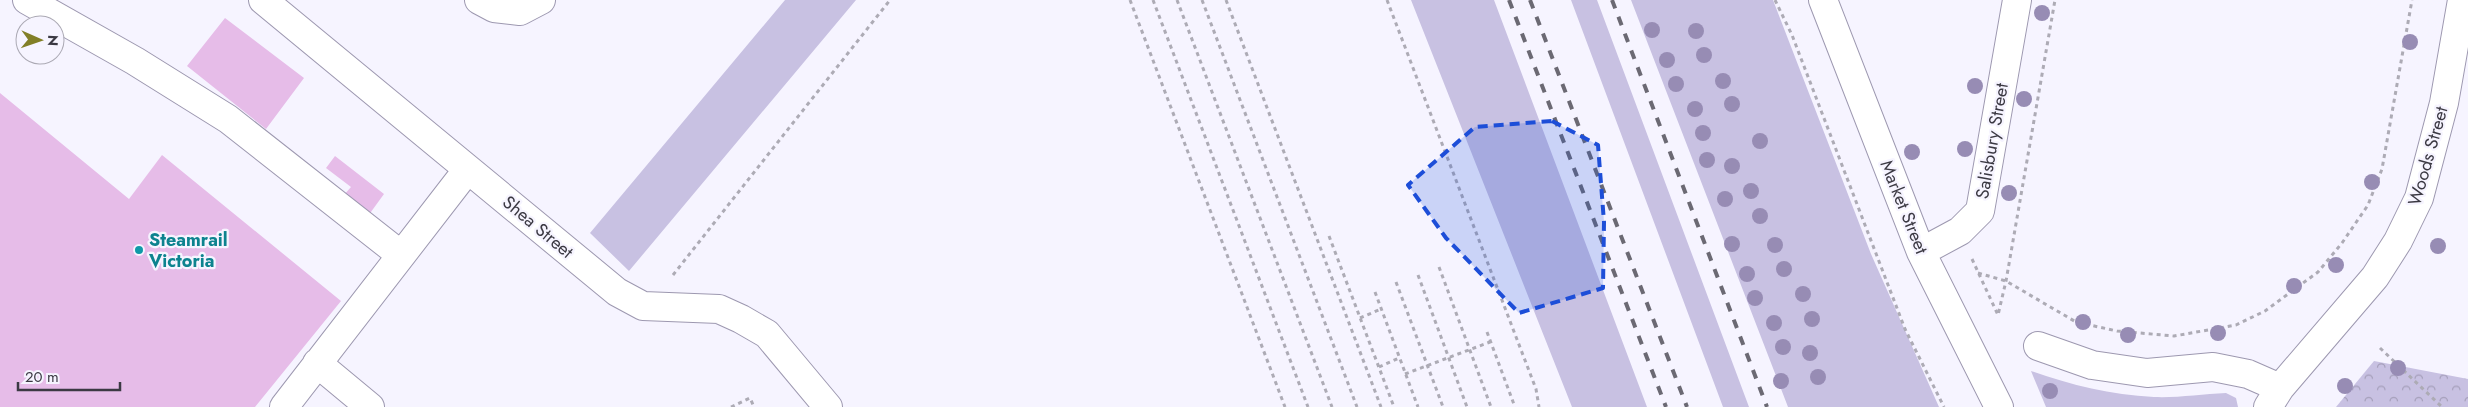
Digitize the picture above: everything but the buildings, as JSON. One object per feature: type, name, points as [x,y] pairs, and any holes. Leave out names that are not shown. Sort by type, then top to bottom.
[{"type":"street","points":[[26,0],[136,61],[228,119],[401,255]]},
{"type":"street","name":"Shea Street","points":[[263,0],[617,292],[632,302],[659,308],[719,309],[741,319],[767,334],[828,407]]},
{"type":"street","points":[[479,0],[494,8],[520,11],[541,0]]},
{"type":"street","name":"Market Street","points":[[1823,0],[1922,252],[1999,407]]},
{"type":"street","name":"Salisbury Street","points":[[1922,252],[1960,231],[1980,211],[2017,0]]},
{"type":"street","name":"Woods Street","points":[[2038,346],[2092,365],[2147,373],[2213,367],[2248,374],[2274,397],[2375,277],[2398,241],[2419,198],[2456,105],[2462,0]]},
{"type":"street","points":[[284,407],[468,169]]},
{"type":"street","points":[[317,363],[370,407]]},
{"type":"path","points":[[632,302],[650,297],[664,286],[890,0]]},
{"type":"path","points":[[1130,0],[1285,407]]},
{"type":"path","points":[[1153,0],[1308,407]]},
{"type":"path","points":[[1177,0],[1332,407]]},
{"type":"path","points":[[1202,0],[1357,407]]},
{"type":"path","points":[[1226,0],[1381,407]]},
{"type":"path","points":[[1387,0],[1536,389],[1539,407]]},
{"type":"path","points":[[1775,0],[1792,36],[1905,329],[1944,407]]},
{"type":"path","points":[[2055,0],[2006,281],[1998,315],[1978,273],[2006,281],[2076,322],[2117,330],[2180,335],[2236,325],[2265,311],[2318,272],[2342,243],[2368,205],[2382,169],[2412,0]]},
{"type":"path","points":[[1329,236],[1394,407]]},
{"type":"path","points":[[1439,267],[1491,407]]},
{"type":"path","points":[[1418,275],[1468,407]]},
{"type":"path","points":[[1396,282],[1443,407]]},
{"type":"path","points":[[1375,292],[1418,407]]},
{"type":"path","points":[[1360,318],[1382,309]]},
{"type":"path","points":[[1487,332],[1515,407]]},
{"type":"path","points":[[1405,374],[1490,342]]},
{"type":"path","points":[[2380,348],[2442,407]]},
{"type":"path","points":[[1379,367],[1399,358]]},
{"type":"path","points":[[731,407],[750,398],[754,407]]},
{"type":"highlighted area","points":[[1552,121],[1598,145],[1604,222],[1603,288],[1519,313],[1446,238],[1408,185],[1475,127]]},
{"type":"green space","points":[[785,0],[856,0],[629,271],[590,233]]},
{"type":"green space","points":[[1411,0],[1494,0],[1647,407],[1572,407]]},
{"type":"green space","points":[[1571,0],[1597,0],[1749,407],[1723,407]]},
{"type":"green space","points":[[1631,0],[1773,0],[1871,254],[1939,407],[1788,407]]},
{"type":"green space","points":[[2374,361],[2468,379],[2468,407],[2336,407]]},
{"type":"green space","points":[[2031,371],[2061,381],[2138,396],[2172,397],[2226,393],[2236,398],[2238,407],[2046,407]]},
{"type":"railway","points":[[1509,0],[1666,407]]},
{"type":"railway","points":[[1530,0],[1687,407]]},
{"type":"railway","points":[[1612,0],[1767,407]]},
{"type":"place","name":"Steamrail Victoria","points":[[139,250]]}]
